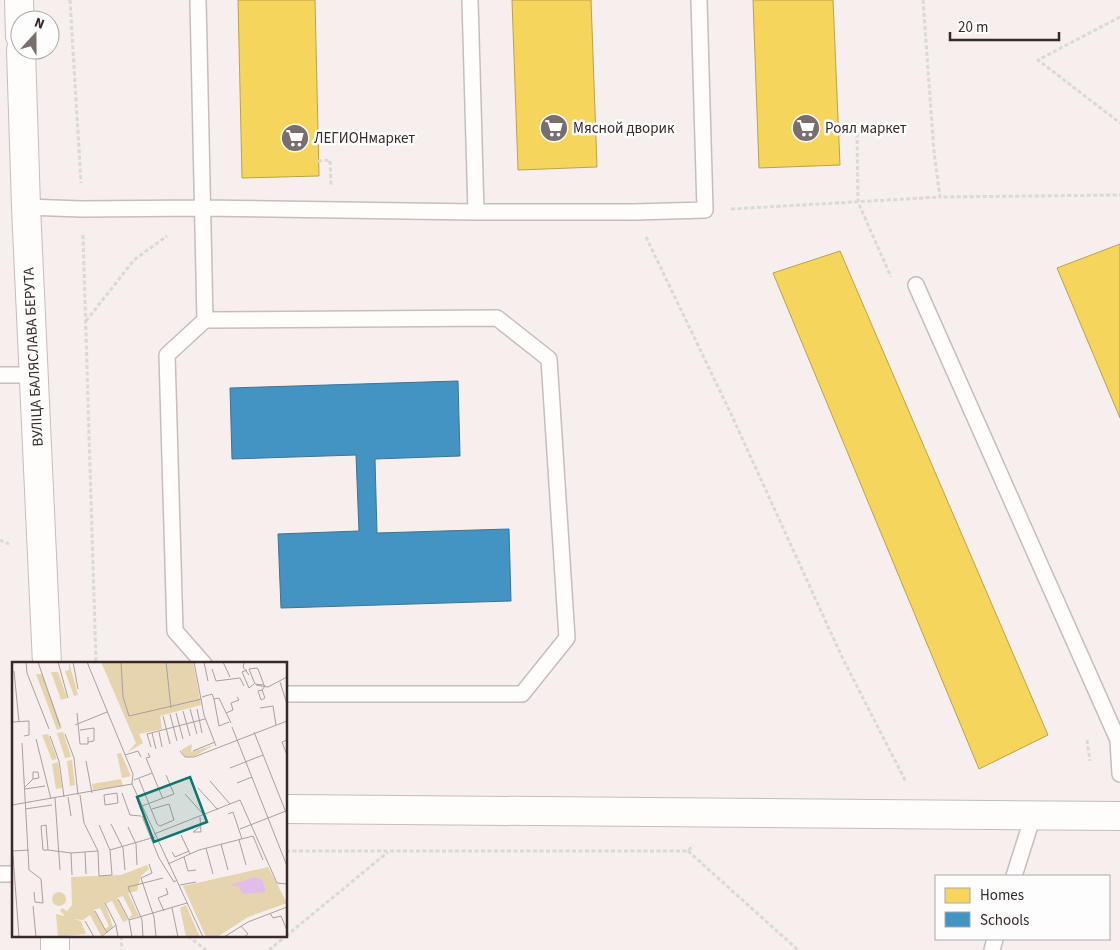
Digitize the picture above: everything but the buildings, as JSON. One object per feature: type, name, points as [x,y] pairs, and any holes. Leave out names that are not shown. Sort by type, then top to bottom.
[{"type":"street","name":"ВУЛІЦА БАЛЯСЛАВА БЕРУТА","points":[[20,60],[47,662]]},
{"type":"street","points":[[288,810],[1120,816]]},
{"type":"lane","points":[[198,0],[206,320]]},
{"type":"lane","points":[[470,0],[476,212]]},
{"type":"lane","points":[[26,207],[476,212],[706,210],[699,0]]},
{"type":"lane","points":[[916,285],[1118,740],[1120,774]]},
{"type":"lane","points":[[202,662],[175,631],[168,355],[206,320],[497,318],[549,359],[567,638],[522,694],[288,694]]},
{"type":"lane","points":[[0,375],[34,375]]},
{"type":"lane","points":[[1014,875],[1033,816]]},
{"type":"path","points":[[70,0],[82,209],[96,662]]},
{"type":"path","points":[[923,0],[934,152],[940,197]]},
{"type":"path","points":[[1120,17],[1038,60],[1120,123]]},
{"type":"path","points":[[318,161],[330,160],[331,210]]},
{"type":"path","points":[[706,210],[940,197],[1120,195]]},
{"type":"path","points":[[86,321],[134,260],[203,208]]},
{"type":"path","points":[[634,212],[732,416],[842,657],[923,814]]},
{"type":"path","points":[[688,851],[719,813]]},
{"type":"path","points":[[288,851],[688,851],[798,950]]},
{"type":"path","points":[[288,934],[388,851]]},
{"type":"path","points":[[191,938],[206,950]]},
{"type":"path","points":[[269,950],[284,938]]},
{"type":"place","name":"Мясной дворик","points":[[554,128]]},
{"type":"place","name":"Роял маркет","points":[[806,128]]},
{"type":"place","name":"ЛЕГИОНмаркет","points":[[295,138]]}]
